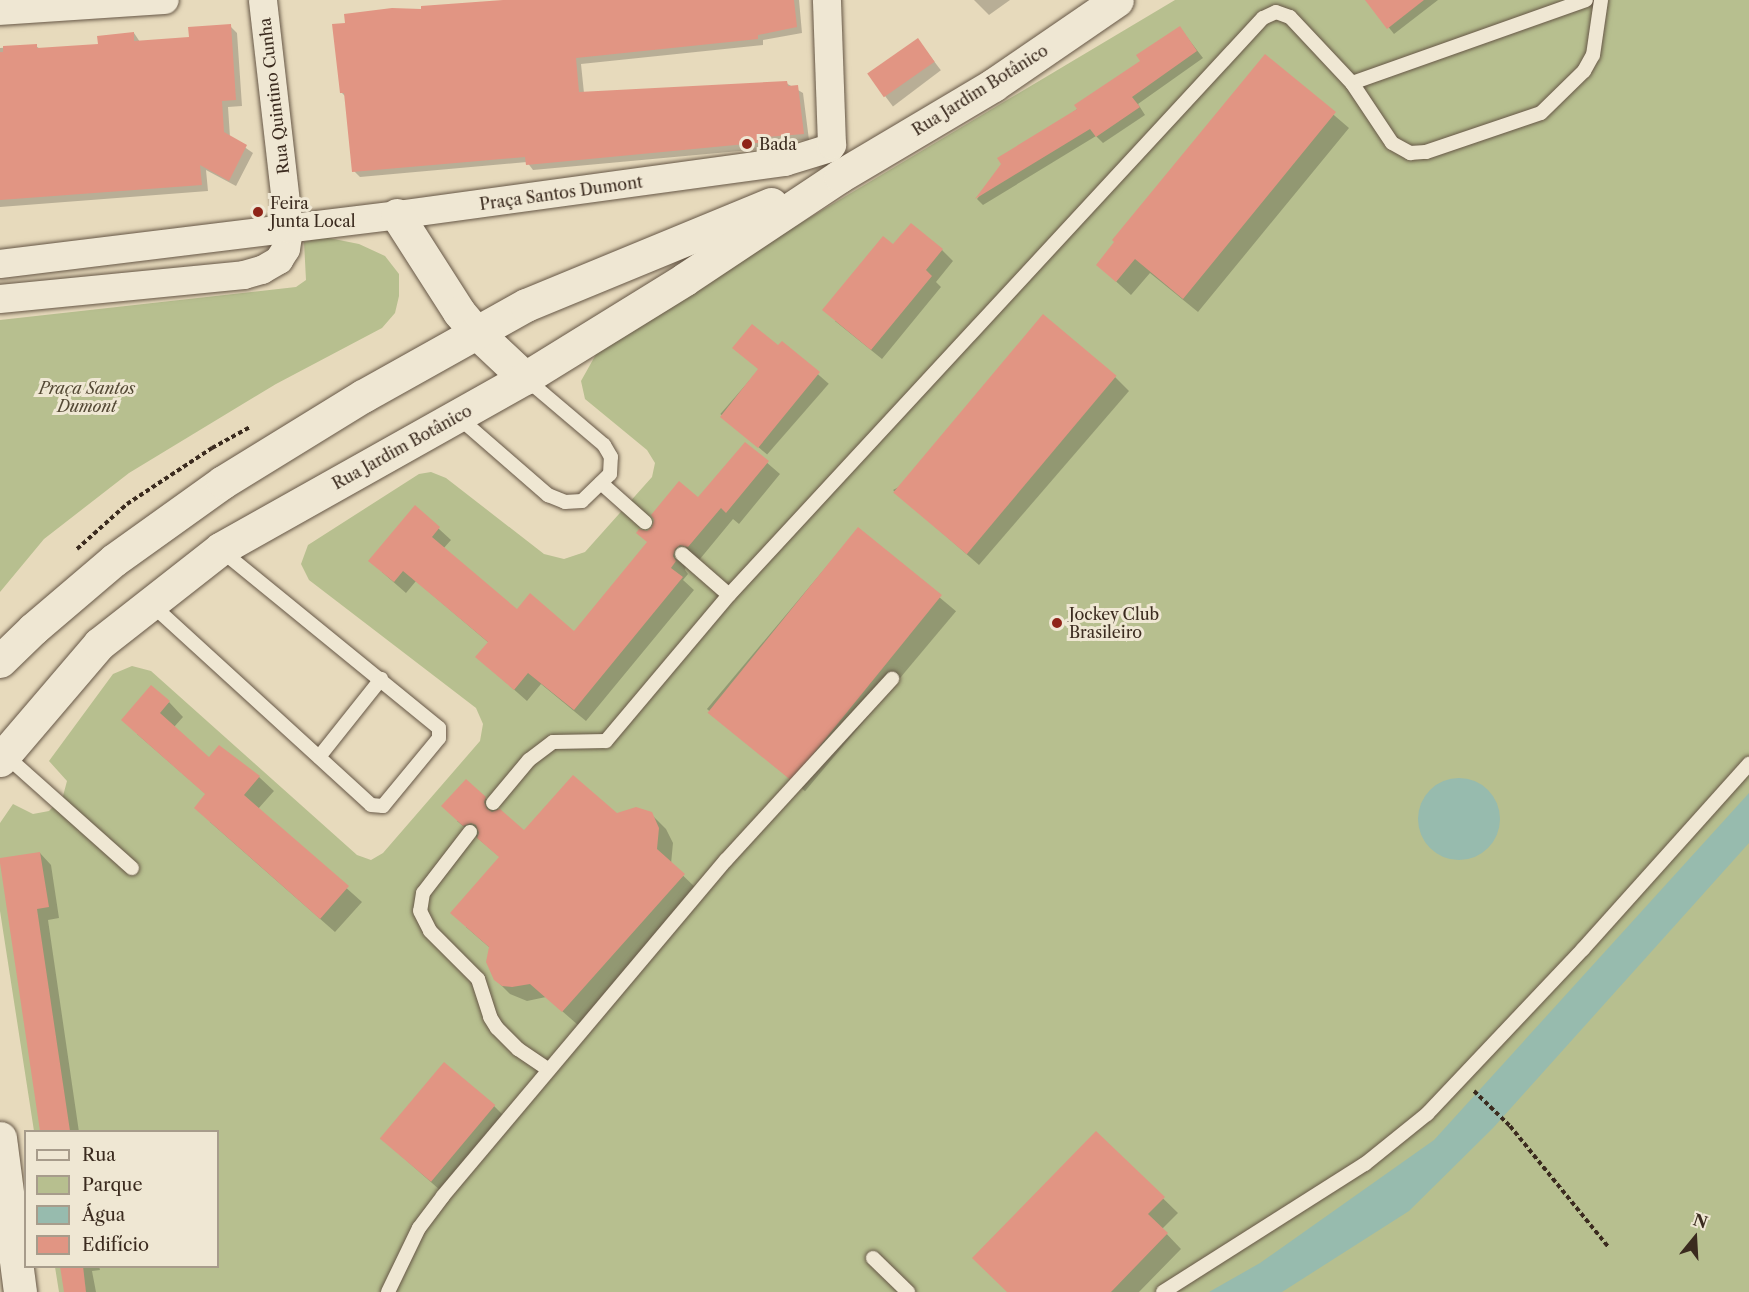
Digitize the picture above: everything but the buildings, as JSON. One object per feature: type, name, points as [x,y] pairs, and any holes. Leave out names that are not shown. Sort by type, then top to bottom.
[{"type":"main road","name":"Rua Jardim Botânico","points":[[0,661],[33,629],[114,560],[223,482],[363,396],[526,305],[835,162],[993,85],[1117,0]]},
{"type":"main road","name":"Rua Jardim Botânico","points":[[2,757],[99,644],[220,549],[525,378],[685,279],[835,162]]},
{"type":"main road","points":[[397,215],[454,306],[476,332],[525,378]]},
{"type":"main road","points":[[0,1138],[5,1219],[20,1292]]},
{"type":"street","points":[[0,11],[165,0]]},
{"type":"street","name":"Rua Quintino Cunha","points":[[263,0],[289,229]]},
{"type":"street","points":[[827,0],[832,145],[835,162]]},
{"type":"street","name":"Praça Santos Dumont","points":[[0,264],[397,215],[785,162],[835,162]]},
{"type":"street","points":[[0,299],[253,272],[279,260],[286,249],[289,229]]},
{"type":"lane","points":[[1352,82],[1586,0]]},
{"type":"lane","points":[[493,803],[529,760],[553,742],[606,741],[729,595],[1263,18],[1276,12],[1290,17],[1352,82],[1392,143],[1410,153],[1426,152],[1541,113],[1584,71],[1593,55],[1601,0]]},
{"type":"lane","points":[[457,416],[548,495],[566,502],[582,501],[610,474],[611,457],[604,445],[525,378]]},
{"type":"lane","points":[[601,483],[645,522]]},
{"type":"lane","points":[[150,603],[371,805],[382,806],[439,738],[439,728],[220,549]]},
{"type":"lane","points":[[682,554],[729,595]]},
{"type":"lane","points":[[319,757],[381,679]]},
{"type":"lane","points":[[388,1292],[419,1228],[726,860],[892,679]]},
{"type":"lane","points":[[2,757],[132,868]]},
{"type":"lane","points":[[1163,1292],[1365,1164],[1427,1114],[1583,949],[1749,764]]},
{"type":"lane","points":[[470,831],[423,893],[420,911],[430,931],[478,979],[490,1017],[497,1028],[518,1049],[549,1070]]},
{"type":"lane","points":[[873,1258],[908,1292]]},
{"type":"path","points":[[1467,1084],[1510,1126],[1609,1248]]},
{"type":"green space","name":"Jockey Club Brasileiro","points":[[1175,0],[1749,0],[1749,1292],[59,1292],[55,1268],[219,1268],[219,1130],[34,1130],[0,911],[0,823],[13,804],[33,814],[49,811],[63,796],[67,781],[49,761],[113,674],[132,666],[151,671],[357,855],[371,860],[383,853],[480,741],[483,724],[476,708],[309,580],[301,564],[308,545],[419,474],[431,472],[446,478],[544,554],[564,559],[585,552],[652,477],[655,463],[647,450],[585,399],[581,381],[604,340]]},
{"type":"green space","name":"Praça Santos Dumont","points":[[324,237],[359,244],[385,256],[399,274],[399,296],[395,313],[382,328],[276,384],[129,473],[44,539],[0,592],[0,320],[296,287],[306,280],[304,242]]},
{"type":"water","points":[[1459,778],[1475,781],[1488,790],[1497,803],[1500,819],[1497,835],[1488,848],[1475,857],[1459,860],[1443,857],[1430,848],[1421,835],[1418,819],[1421,803],[1430,790],[1443,781]]},
{"type":"water","points":[[1749,793],[1749,843],[1493,1128],[1409,1211],[1282,1292],[1209,1292],[1260,1263],[1434,1140]]},
{"type":"place","name":"Bada","points":[[747,144]]},
{"type":"place","name":"Feira Junta Local","points":[[258,212]]},
{"type":"place","name":"Jockey Club Brasileiro","points":[[1057,623]]}]
